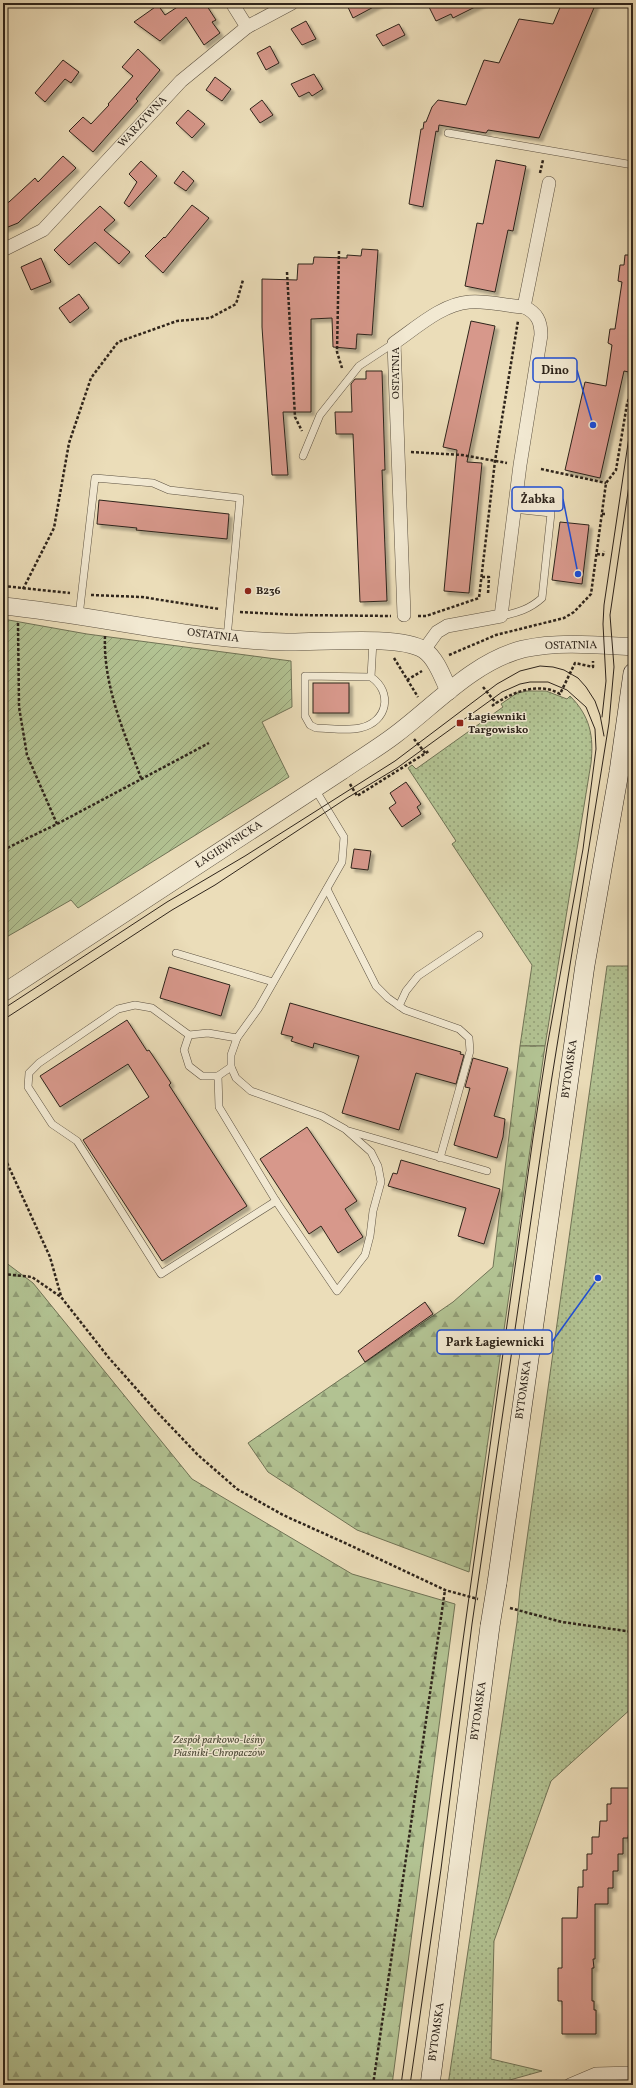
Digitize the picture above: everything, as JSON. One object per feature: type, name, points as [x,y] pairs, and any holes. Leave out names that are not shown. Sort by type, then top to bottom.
[{"type":"main road","name":"BYTOMSKA","points":[[430,2085],[490,1626],[585,965],[619,772],[633,673]]},
{"type":"street","points":[[232,3],[247,27]]},
{"type":"street","name":"WARZYWNA","points":[[3,250],[43,230],[182,81],[247,27],[292,3]]},
{"type":"street","points":[[449,691],[432,658],[424,650],[437,632],[447,626],[501,616],[513,509],[541,336],[541,325],[533,311],[520,307],[544,181]]},
{"type":"street","name":"OSTATNIA","points":[[404,616],[394,343],[444,310],[456,304],[470,302],[520,307]]},
{"type":"street","name":"OSTATNIA","points":[[11,611],[79,617],[227,638],[373,645],[408,644],[424,650]]},
{"type":"street","name":"OSTATNIA","points":[[449,691],[501,657],[523,650],[548,645],[571,644],[633,647]]},
{"type":"street","name":"ŁAGIEWNICKA","points":[[3,993],[315,789],[394,735],[449,691]]},
{"type":"street","points":[[570,2085],[596,2074],[633,2073]]},
{"type":"lane","points":[[448,134],[633,165]]},
{"type":"lane","points":[[303,456],[320,415],[346,382],[359,366],[394,343]]},
{"type":"lane","points":[[79,617],[95,478],[153,483],[169,490],[240,498],[227,638]]},
{"type":"lane","points":[[501,616],[522,611],[536,604],[542,598],[543,590],[551,513],[513,509]]},
{"type":"lane","points":[[371,677],[373,645]]},
{"type":"lane","points":[[305,676],[371,677],[379,683],[385,693],[385,703],[382,714],[376,720],[360,728],[316,728],[310,725],[305,716],[305,676]]},
{"type":"lane","points":[[218,1076],[219,1107],[276,1201],[337,1290],[365,1255],[370,1236],[373,1211],[381,1182],[378,1166],[371,1152],[345,1129],[322,1116],[251,1091],[236,1078],[232,1067],[231,1055],[237,1038],[246,1027],[273,982],[342,862],[344,837],[340,828],[315,789]]},
{"type":"lane","points":[[327,889],[376,986],[399,1006],[425,1018],[459,1029],[469,1038],[470,1051],[440,1158]]},
{"type":"lane","points":[[399,1006],[406,991],[418,976],[479,936]]},
{"type":"lane","points":[[176,953],[273,982]]},
{"type":"lane","points":[[237,1038],[208,1033],[189,1035],[152,1008],[135,1005],[118,1009],[39,1062],[29,1073],[28,1087],[52,1124],[77,1141],[161,1274],[276,1201]]},
{"type":"lane","points":[[189,1035],[184,1050],[188,1066],[202,1076],[218,1076],[232,1067]]},
{"type":"lane","points":[[345,1129],[487,1171]]},
{"type":"path","points":[[544,181],[545,150]]},
{"type":"path","points":[[339,251],[337,352],[346,382]]},
{"type":"path","points":[[287,272],[295,417],[308,444]]},
{"type":"path","points":[[57,824],[27,755],[19,707],[11,611],[54,528],[69,443],[91,378],[118,342],[177,320],[210,318],[236,304],[243,280]]},
{"type":"path","points":[[3,586],[81,594],[142,598],[229,611],[298,615],[426,616],[479,598],[495,461],[520,307]]},
{"type":"path","points":[[447,656],[496,635],[519,628],[553,622],[574,612],[591,594],[606,483],[616,470],[627,404],[633,387]]},
{"type":"path","points":[[398,452],[462,455],[520,465]]},
{"type":"path","points":[[541,469],[606,483]]},
{"type":"path","points":[[597,554],[603,555],[604,551]]},
{"type":"path","points":[[482,577],[489,578],[488,597]]},
{"type":"path","points":[[105,628],[104,652],[112,696],[141,778]]},
{"type":"path","points":[[373,645],[390,650],[418,697],[418,700]]},
{"type":"path","points":[[492,706],[517,692],[527,689],[539,688],[554,691],[560,694],[575,664],[592,667],[593,661]]},
{"type":"path","points":[[408,680],[423,671]]},
{"type":"path","points":[[484,686],[496,703]]},
{"type":"path","points":[[3,850],[57,824],[209,743]]},
{"type":"path","points":[[348,781],[357,796],[429,751]]},
{"type":"path","points":[[3,1154],[50,1257],[61,1297]]},
{"type":"path","points":[[3,1274],[32,1277],[61,1297],[109,1358],[157,1412],[198,1456],[237,1489],[282,1515],[346,1542],[444,1590],[481,1600]]},
{"type":"path","points":[[373,2085],[444,1590]]},
{"type":"path","points":[[503,1606],[562,1622],[633,1632]]},
{"type":"green space","points":[[3,619],[87,634],[291,661],[292,707],[262,722],[289,777],[78,908],[71,900],[3,939]]},
{"type":"green space","points":[[528,691],[546,691],[567,699],[570,696],[582,711],[586,719],[592,744],[591,763],[545,1046],[520,1046],[532,965],[452,844],[456,841],[408,768],[412,765],[416,769],[503,707],[501,704],[517,693]]},
{"type":"green space","points":[[607,966],[633,966],[633,1707],[551,1781],[494,1941],[491,2059],[542,2071],[492,2085],[448,2085],[517,1622],[520,1589]]},
{"type":"green space","points":[[520,1046],[545,1046],[469,1572],[357,1530],[268,1472],[248,1443],[453,1302],[493,1267]]},
{"type":"green space","name":"Zespół parkowo-leśny Piaśniki-Chropaczów","points":[[5,1262],[33,1283],[192,1479],[352,1574],[455,1604],[392,2085],[3,2085],[3,1264]]},
{"type":"building","points":[[177,3],[205,3],[216,20],[212,22],[220,33],[204,45],[186,17],[160,41],[134,22],[158,5],[165,15],[179,6]]},
{"type":"building","points":[[346,3],[381,3],[353,18]]},
{"type":"building","points":[[427,3],[483,3],[453,18],[451,14],[436,21]]},
{"type":"building","points":[[562,3],[596,3],[539,138],[488,130],[486,133],[439,125],[438,132],[436,131],[423,207],[409,204],[421,129],[423,129],[424,122],[426,122],[432,107],[438,100],[466,105],[484,60],[499,63],[519,19],[553,24]]},
{"type":"building","points":[[306,21],[316,39],[302,45],[291,29]]},
{"type":"building","points":[[399,24],[405,35],[383,46],[376,35]]},
{"type":"building","points":[[270,46],[279,63],[266,70],[257,53]]},
{"type":"building","points":[[138,49],[160,70],[136,99],[138,101],[93,152],[69,131],[83,117],[91,124],[109,105],[108,104],[133,76],[122,67]]},
{"type":"building","points":[[63,60],[79,72],[71,83],[65,79],[45,102],[35,93]]},
{"type":"building","points":[[314,74],[323,89],[312,96],[309,92],[299,97],[291,84]]},
{"type":"building","points":[[215,77],[231,89],[222,101],[206,90]]},
{"type":"building","points":[[262,100],[273,115],[260,123],[250,109]]},
{"type":"building","points":[[188,110],[205,124],[192,138],[176,123]]},
{"type":"building","points":[[63,156],[76,168],[18,223],[3,229],[3,204],[9,202],[35,178],[38,182]]},
{"type":"building","points":[[496,160],[526,166],[513,231],[508,230],[495,292],[465,286],[477,223],[483,224]]},
{"type":"building","points":[[141,161],[157,176],[129,207],[124,203],[137,182],[129,174]]},
{"type":"building","points":[[183,171],[194,181],[186,191],[174,183]]},
{"type":"building","points":[[192,205],[209,218],[163,273],[145,256],[164,237],[165,238]]},
{"type":"building","points":[[100,206],[115,220],[104,230],[130,252],[119,264],[95,242],[69,265],[54,250]]},
{"type":"building","points":[[362,249],[378,250],[372,335],[357,334],[356,349],[333,347],[332,318],[311,319],[311,412],[283,412],[288,475],[272,475],[262,327],[262,279],[297,280],[298,264],[313,264],[314,257],[347,258],[347,255],[361,256]]},
{"type":"building","points":[[625,255],[633,255],[633,373],[624,371],[600,478],[565,470],[585,382],[606,386],[612,345],[608,343],[610,329],[615,329],[622,282],[618,281],[620,265],[624,265]]},
{"type":"building","points":[[41,258],[51,282],[31,290],[21,267]]},
{"type":"building","points":[[79,294],[89,308],[70,323],[59,308]]},
{"type":"building","points":[[471,321],[495,326],[467,462],[482,463],[469,593],[444,591],[457,450],[443,447]]},
{"type":"building","points":[[366,371],[382,371],[385,470],[382,470],[387,601],[360,602],[353,434],[336,434],[335,412],[352,412],[351,384],[355,379],[366,379]]},
{"type":"building","points":[[99,500],[229,514],[227,539],[136,530],[137,528],[97,524]]},
{"type":"building","points":[[560,522],[589,525],[582,584],[552,580]]},
{"type":"building","points":[[313,683],[349,683],[349,713],[313,713]]},
{"type":"building","points":[[406,782],[421,804],[417,807],[421,814],[402,827],[389,808],[396,803],[390,793]]},
{"type":"building","points":[[354,849],[371,851],[368,870],[351,868]]},
{"type":"building","points":[[169,967],[230,985],[221,1016],[160,998]]},
{"type":"building","points":[[290,1003],[461,1052],[460,1054],[464,1055],[456,1084],[416,1073],[399,1130],[342,1113],[359,1056],[314,1043],[313,1048],[291,1041],[293,1037],[281,1034]]},
{"type":"building","points":[[127,1020],[147,1051],[149,1050],[171,1083],[169,1085],[247,1206],[162,1261],[83,1140],[149,1097],[128,1064],[60,1107],[40,1076]]},
{"type":"building","points":[[473,1058],[508,1068],[494,1116],[505,1119],[503,1137],[497,1158],[454,1145],[470,1088],[465,1087]]},
{"type":"building","points":[[307,1127],[357,1201],[345,1209],[363,1237],[338,1253],[321,1226],[309,1234],[260,1159]]},
{"type":"building","points":[[401,1160],[500,1189],[484,1244],[458,1236],[466,1208],[388,1186],[393,1173],[397,1174]]},
{"type":"building","points":[[425,1302],[433,1314],[365,1362],[358,1351]]},
{"type":"building","points":[[611,1788],[633,1788],[633,1822],[630,1822],[628,1838],[623,1838],[623,1854],[618,1854],[618,1871],[613,1871],[613,1888],[608,1888],[608,1904],[595,1904],[595,1959],[593,1959],[594,1968],[592,1968],[592,2001],[594,2001],[594,2010],[596,2010],[596,2034],[562,2034],[562,2001],[558,2001],[558,1968],[562,1968],[562,1918],[577,1918],[578,1887],[583,1887],[583,1870],[587,1870],[587,1854],[592,1854],[592,1837],[599,1837],[600,1821],[607,1821],[607,1804],[611,1804]]},
{"type":"tram line","points":[[602,717],[606,681],[603,624],[604,605],[633,410]]},
{"type":"tram line","points":[[410,2085],[441,1869],[472,1624],[551,1083],[609,723],[614,667],[610,615],[633,458]]},
{"type":"tram line","points":[[3,1009],[167,902],[245,856],[395,761],[497,684],[520,671],[540,666],[553,667],[564,670],[578,678],[595,701],[600,715],[604,736]]},
{"type":"tram line","points":[[3,1020],[172,910],[215,885],[347,798],[397,768],[502,692],[520,684],[530,682],[548,682],[567,690],[586,707],[595,729],[596,749],[583,849],[547,1047],[533,1138],[401,2085]]},
{"type":"place","name":"Dino","points":[[593,425]]},
{"type":"place","name":"Żabka","points":[[578,574]]},
{"type":"place","name":"B236","points":[[248,591]]},
{"type":"place","name":"Łagiewniki Targowisko","points":[[460,723]]},
{"type":"place","name":"Park Łagiewnicki","points":[[598,1278]]}]
